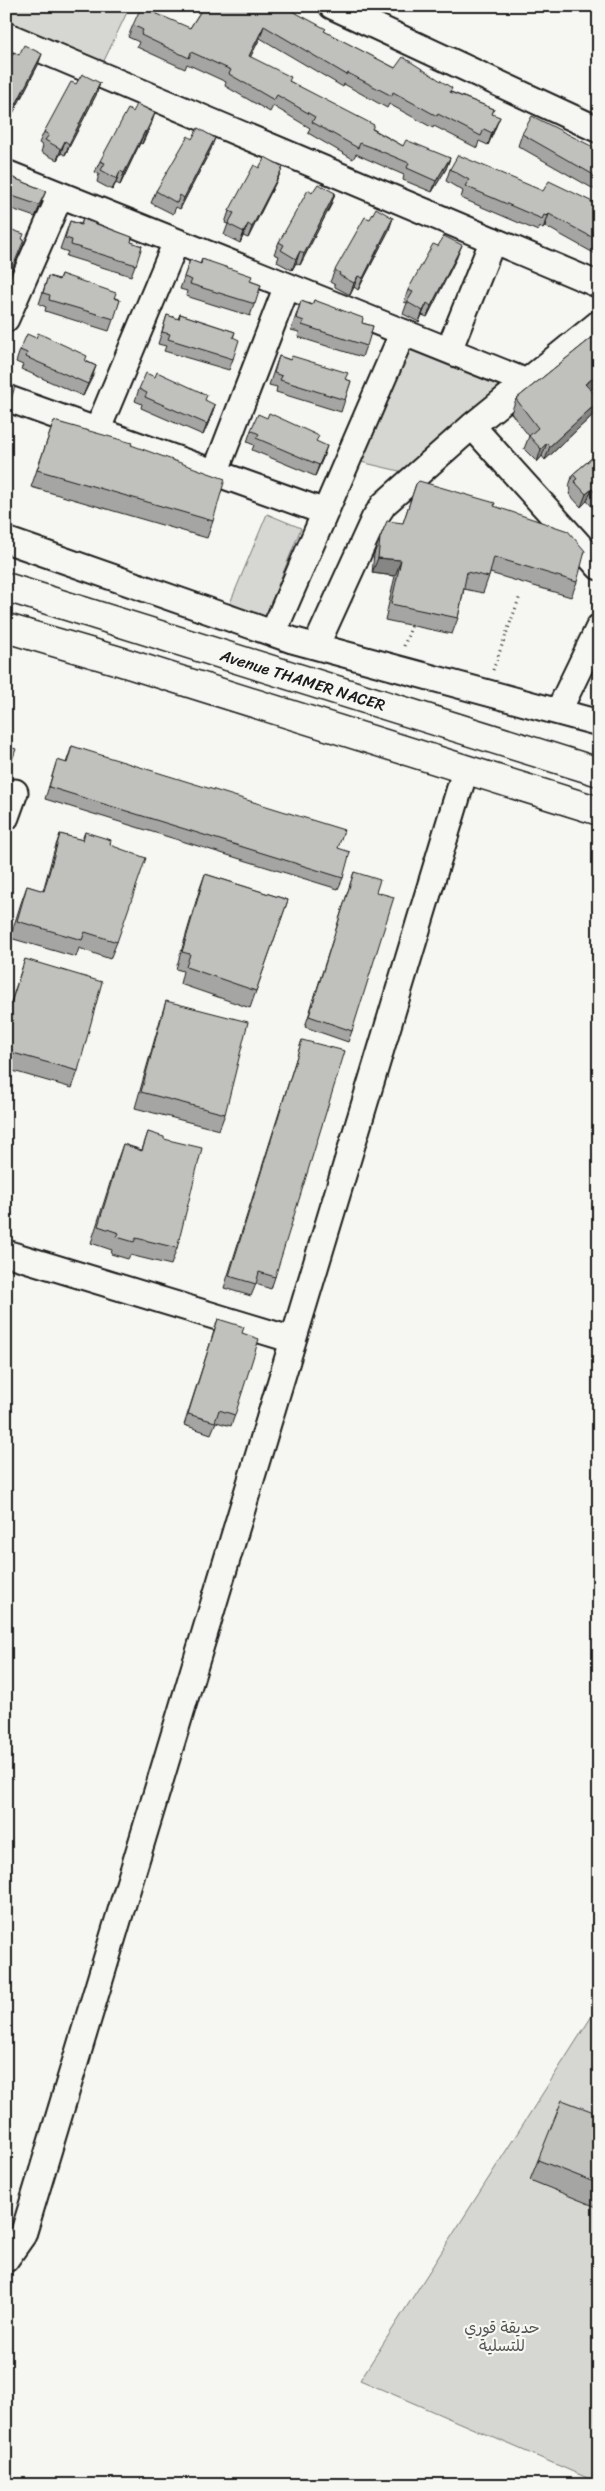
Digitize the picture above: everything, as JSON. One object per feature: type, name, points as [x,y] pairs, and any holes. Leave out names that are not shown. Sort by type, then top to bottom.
[{"type":"highway","name":"Avenue THAMER NACER","points":[[6,587],[536,755],[599,772]]},
{"type":"highway","points":[[6,628],[116,660],[465,771],[599,811]]},
{"type":"street","points":[[332,6],[599,130]]},
{"type":"street","points":[[6,35],[599,284]]},
{"type":"street","points":[[6,172],[60,196],[526,382]]},
{"type":"street","points":[[6,318],[60,196]]},
{"type":"street","points":[[449,350],[492,240]]},
{"type":"street","points":[[97,431],[176,242]]},
{"type":"street","points":[[215,473],[287,286]]},
{"type":"street","points":[[316,646],[374,519],[384,504],[472,426],[599,323]]},
{"type":"street","points":[[272,633],[403,332]]},
{"type":"street","points":[[6,398],[325,512]]},
{"type":"street","points":[[472,426],[599,567]]},
{"type":"street","points":[[6,540],[272,633],[559,710],[599,723]]},
{"type":"street","points":[[559,710],[599,627]]},
{"type":"street","points":[[6,2259],[23,2235],[465,771]]},
{"type":"street","points":[[6,818],[15,792]]},
{"type":"street","points":[[6,1253],[293,1340]]},
{"type":"path","points":[[485,691],[520,596]]},
{"type":"path","points":[[396,667],[416,614]]},
{"type":"green space","points":[[6,6],[130,6],[102,65],[6,24]]},
{"type":"green space","points":[[405,339],[509,381],[412,474],[348,459]]},
{"type":"green space","points":[[267,514],[301,528],[265,618],[230,603]]},
{"type":"green space","name":"حديقة قوري للتسلية","points":[[599,2005],[599,2483],[360,2380]]},
{"type":"building","points":[[204,6],[283,6],[326,29],[324,31],[395,68],[403,57],[452,88],[450,92],[494,109],[492,114],[500,117],[492,133],[484,129],[481,136],[438,114],[437,116],[393,92],[392,96],[348,73],[347,75],[264,26],[249,56],[291,77],[289,81],[374,125],[372,129],[403,146],[406,140],[450,158],[436,181],[407,168],[409,163],[360,143],[358,148],[312,122],[315,117],[277,95],[274,100],[229,74],[231,70],[191,52],[189,58],[141,35],[143,30],[133,25],[141,7],[190,28]]},
{"type":"building","points":[[24,45],[42,54],[11,114],[7,111],[6,114],[6,66],[14,52],[19,55]]},
{"type":"building","points":[[82,74],[100,83],[69,144],[65,141],[61,149],[45,140],[49,135],[44,132],[71,82],[76,84]]},
{"type":"building","points":[[137,104],[155,113],[124,173],[120,171],[117,179],[101,170],[105,163],[100,161],[128,109],[133,112]]},
{"type":"building","points":[[532,116],[599,150],[599,178],[522,134]]},
{"type":"building","points":[[198,128],[215,138],[184,198],[180,195],[177,203],[156,191],[188,136],[192,139]]},
{"type":"building","points":[[458,155],[543,191],[549,181],[599,205],[599,241],[549,214],[547,216],[544,215],[542,219],[465,186],[469,180],[450,169]]},
{"type":"building","points":[[265,157],[283,167],[252,227],[248,224],[244,232],[228,224],[234,213],[229,211],[254,165],[259,168]]},
{"type":"building","points":[[6,175],[46,191],[39,205],[6,194]]},
{"type":"building","points":[[318,184],[335,193],[304,254],[300,251],[296,259],[281,250],[284,245],[279,242],[308,190],[312,193]]},
{"type":"building","points":[[376,208],[393,218],[363,278],[358,276],[354,283],[339,275],[340,273],[335,270],[365,217],[370,219]]},
{"type":"building","points":[[83,219],[132,237],[131,242],[142,246],[136,265],[71,245],[72,240],[65,238],[70,221],[81,225]]},
{"type":"building","points":[[6,228],[24,234],[22,239],[24,240],[6,283]]},
{"type":"building","points":[[444,236],[462,245],[431,306],[427,303],[423,311],[407,302],[413,292],[408,290],[433,244],[438,246]]},
{"type":"building","points":[[202,259],[252,276],[250,281],[261,285],[255,304],[190,284],[192,280],[184,277],[190,260],[201,264]]},
{"type":"building","points":[[61,274],[116,293],[114,298],[120,300],[114,319],[49,300],[50,295],[43,293],[48,276],[59,280]]},
{"type":"building","points":[[314,300],[363,318],[362,323],[373,326],[367,346],[302,325],[304,321],[296,318],[301,301],[312,305]]},
{"type":"building","points":[[180,314],[235,332],[233,337],[239,340],[233,359],[168,339],[170,334],[162,332],[167,315],[179,319]]},
{"type":"building","points":[[599,332],[599,374],[585,384],[599,401],[550,446],[547,443],[541,449],[529,436],[538,428],[516,399]]},
{"type":"building","points":[[38,333],[87,356],[85,361],[96,366],[88,384],[26,357],[27,353],[20,350],[27,334],[36,338]]},
{"type":"building","points":[[279,356],[290,360],[292,356],[348,373],[345,379],[351,381],[345,400],[280,380],[282,376],[274,373]]},
{"type":"building","points":[[157,372],[207,395],[205,400],[215,405],[207,424],[145,397],[147,393],[139,389],[146,373],[155,377]]},
{"type":"building","points":[[6,383],[15,386],[6,416]]},
{"type":"building","points":[[269,413],[319,436],[316,441],[327,446],[319,465],[256,438],[259,434],[251,430],[258,414],[267,418]]},
{"type":"building","points":[[54,421],[132,443],[131,445],[225,479],[213,521],[37,470]]},
{"type":"building","points":[[599,452],[599,497],[592,489],[586,494],[574,481],[577,479],[573,474]]},
{"type":"building","points":[[419,481],[495,503],[494,506],[568,531],[585,551],[577,582],[494,557],[489,577],[467,572],[458,618],[391,604],[401,560],[378,558],[380,538],[387,521],[403,523],[416,484]]},
{"type":"building","points":[[6,726],[9,727],[6,737]]},
{"type":"building","points":[[6,746],[16,749],[7,774],[6,774]]},
{"type":"building","points":[[72,746],[344,830],[338,848],[350,852],[343,878],[49,787],[57,760],[67,763]]},
{"type":"building","points":[[85,832],[111,840],[110,845],[146,858],[117,942],[85,932],[82,940],[17,921],[27,886],[44,891],[60,834],[83,840]]},
{"type":"building","points":[[354,872],[380,880],[376,892],[394,897],[352,1031],[309,1016]]},
{"type":"building","points":[[205,874],[288,900],[256,991],[186,967],[190,954],[182,952]]},
{"type":"building","points":[[25,959],[102,982],[78,1071],[6,1051],[6,1019]]},
{"type":"building","points":[[166,1001],[248,1022],[225,1114],[141,1092]]},
{"type":"building","points":[[302,1040],[345,1051],[275,1277],[259,1272],[256,1284],[229,1276]]},
{"type":"building","points":[[148,1132],[164,1137],[164,1139],[202,1148],[177,1248],[136,1238],[134,1242],[117,1237],[119,1233],[98,1226],[123,1144],[142,1151]]},
{"type":"building","points":[[218,1319],[244,1327],[242,1333],[259,1339],[235,1415],[219,1410],[215,1422],[188,1414]]},
{"type":"building","points":[[562,2100],[599,2114],[599,2184],[538,2160]]}]
